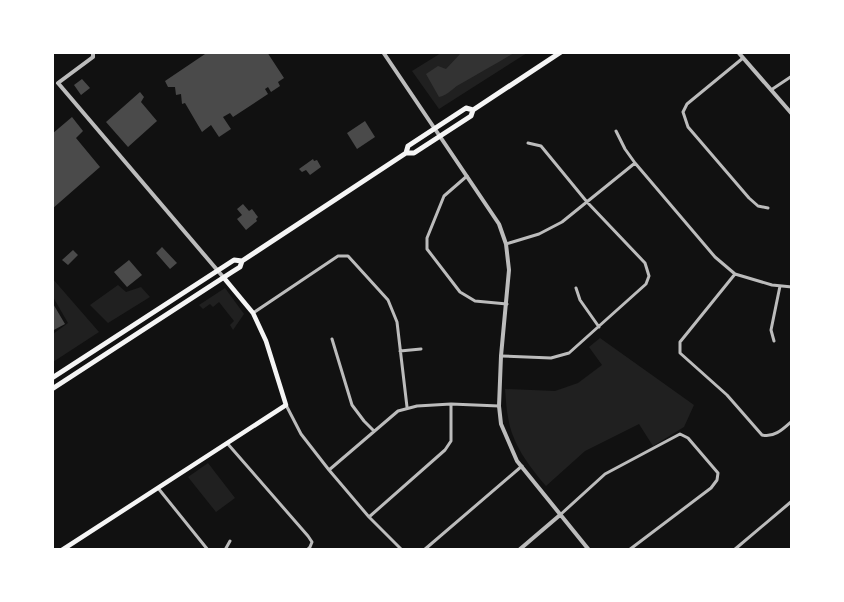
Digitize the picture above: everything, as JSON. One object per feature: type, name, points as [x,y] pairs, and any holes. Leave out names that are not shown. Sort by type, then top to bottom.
[{"type":"main road","points":[[406,152],[414,153],[441,136],[471,116],[473,110],[561,52]]},
{"type":"main road","points":[[52,389],[224,278],[240,267],[242,261],[406,152],[408,146],[466,108],[473,110]]},
{"type":"main road","points":[[52,378],[234,260],[242,261]]},
{"type":"main road","points":[[62,550],[286,405],[266,341],[253,313],[224,278]]},
{"type":"street","points":[[52,87],[93,57],[93,52]]},
{"type":"street","points":[[383,52],[500,224],[506,244],[509,270],[501,356],[499,406],[501,424],[517,461],[589,550]]},
{"type":"street","points":[[738,52],[792,114]]},
{"type":"street","points":[[743,58],[687,104],[683,112],[688,127],[749,198],[758,206],[768,208]]},
{"type":"street","points":[[771,90],[792,76]]},
{"type":"street","points":[[58,83],[224,278]]},
{"type":"street","points":[[616,131],[625,150],[715,257],[735,274],[780,286],[792,287]]},
{"type":"street","points":[[501,356],[551,358],[569,353],[646,284],[649,276],[644,263],[587,202],[541,146],[528,144]]},
{"type":"street","points":[[506,244],[547,230],[562,222],[635,162]]},
{"type":"street","points":[[468,175],[444,196],[427,238],[427,249],[460,292],[475,301],[507,304]]},
{"type":"street","points":[[253,313],[338,256],[348,256],[388,300],[397,322],[407,407]]},
{"type":"street","points":[[735,274],[680,342],[680,353],[727,394],[762,434],[768,436],[779,432],[792,421]]},
{"type":"street","points":[[774,341],[771,330],[780,286]]},
{"type":"street","points":[[576,288],[580,300],[599,327]]},
{"type":"street","points":[[332,339],[352,405],[374,431]]},
{"type":"street","points":[[400,351],[421,349]]},
{"type":"street","points":[[329,470],[398,411],[407,407],[451,404],[499,406]]},
{"type":"street","points":[[369,517],[446,450],[451,441],[451,404]]},
{"type":"street","points":[[286,405],[301,434],[329,470],[369,517],[402,550]]},
{"type":"street","points":[[519,550],[605,474],[680,434],[688,438],[718,474],[717,480],[711,488],[630,550]]},
{"type":"street","points":[[227,442],[308,536],[312,542],[307,550]]},
{"type":"street","points":[[424,550],[522,466]]},
{"type":"street","points":[[158,488],[208,550]]},
{"type":"street","points":[[734,550],[792,501]]},
{"type":"street","points":[[225,550],[230,540]]},
{"type":"shaded area","points":[[441,53],[527,53],[439,109],[412,71]]},
{"type":"shaded area","points":[[461,53],[514,53],[459,85],[446,95],[439,97],[426,74],[438,66],[446,69]]},
{"type":"shaded area","points":[[52,278],[99,332],[53,362],[53,334],[68,323],[53,297]]},
{"type":"shaded area","points":[[118,285],[126,292],[141,287],[150,297],[108,323],[90,305]]},
{"type":"shaded area","points":[[225,288],[244,314],[233,330],[230,325],[234,321],[219,302],[213,307],[210,304],[203,309],[199,305]]},
{"type":"shaded area","points":[[600,338],[694,405],[684,427],[653,446],[639,424],[585,451],[546,486],[528,462],[513,436],[507,414],[505,389],[555,391],[578,383],[602,365],[589,347]]},
{"type":"shaded area","points":[[208,463],[235,498],[216,512],[188,477]]},
{"type":"building","points":[[208,52],[267,52],[284,78],[278,82],[280,86],[271,92],[268,87],[265,89],[268,94],[233,117],[230,113],[223,117],[231,129],[219,137],[211,125],[202,132],[185,103],[182,104],[181,94],[176,95],[175,87],[168,87],[165,81]]},
{"type":"building","points":[[82,79],[90,88],[81,95],[74,85]]},
{"type":"building","points":[[140,92],[144,97],[141,102],[157,121],[128,147],[106,122]]},
{"type":"building","points":[[72,117],[83,131],[76,138],[100,167],[52,209],[52,134]]},
{"type":"building","points":[[365,121],[375,137],[357,149],[347,133]]},
{"type":"building","points":[[313,159],[314,161],[317,160],[321,167],[310,175],[306,170],[302,172],[299,169]]},
{"type":"building","points":[[243,204],[249,211],[252,209],[258,217],[257,221],[246,230],[237,219],[242,215],[237,209]]},
{"type":"building","points":[[162,247],[177,263],[170,269],[156,253]]},
{"type":"building","points":[[73,250],[78,255],[68,265],[62,260]]},
{"type":"building","points":[[129,260],[142,275],[127,287],[114,272]]},
{"type":"building","points":[[52,302],[65,324],[52,331]]}]
